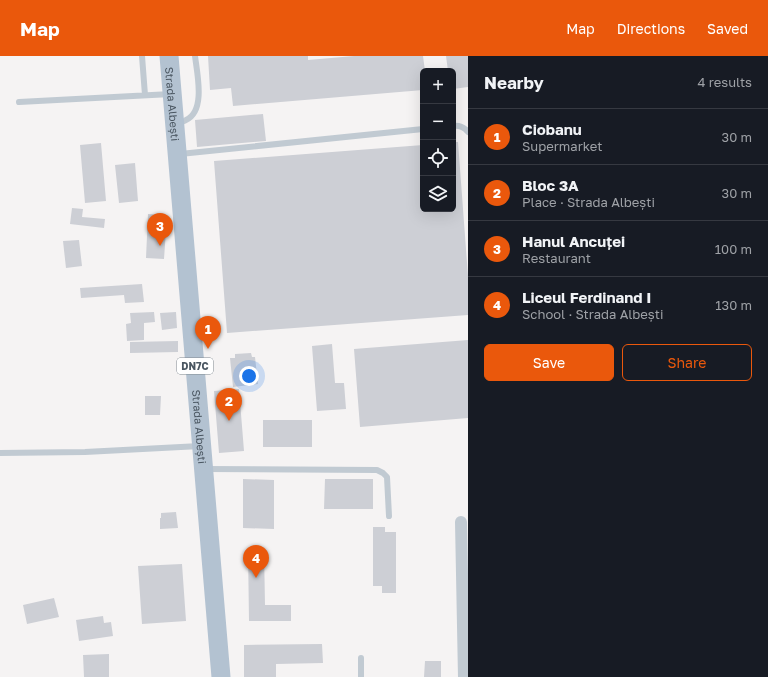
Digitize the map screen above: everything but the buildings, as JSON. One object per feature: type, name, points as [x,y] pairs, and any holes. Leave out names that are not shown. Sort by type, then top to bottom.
[{"type":"main road","name":"Strada Albești","points":[[169,56],[221,677]]},
{"type":"street","points":[[461,522],[464,677]]},
{"type":"lane","points":[[142,56],[145,95]]},
{"type":"lane","points":[[175,123],[186,120],[194,114],[198,104],[196,56]]},
{"type":"lane","points":[[19,102],[172,94]]},
{"type":"lane","points":[[456,126],[459,125],[465,128],[468,132]]},
{"type":"lane","points":[[177,154],[420,129]]},
{"type":"lane","points":[[0,453],[85,452],[202,446]]},
{"type":"lane","points":[[204,469],[377,470],[383,472],[387,478],[389,516]]},
{"type":"lane","points":[[361,658],[361,677]]},
{"type":"place","name":"Hanul Ancuței","points":[[160,246]]},
{"type":"place","name":"Ciobanu","points":[[208,349]]},
{"type":"place","name":"Bloc 3A","points":[[229,421]]},
{"type":"place","name":"Liceul Ferdinand I","points":[[256,578]]}]
